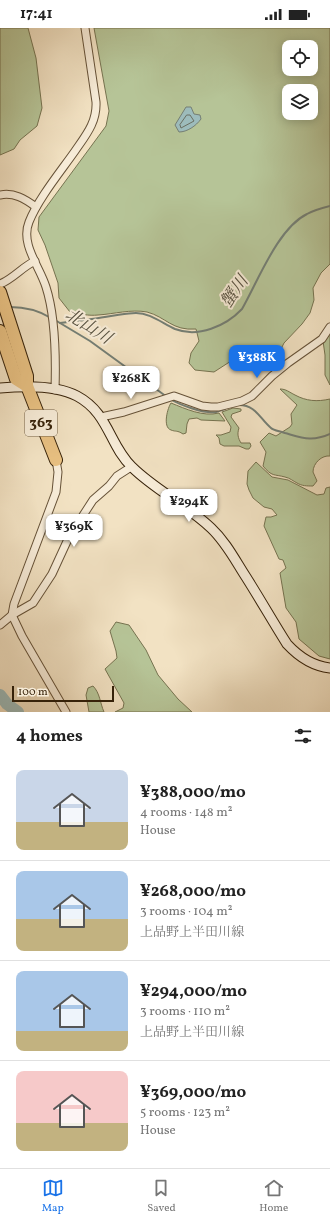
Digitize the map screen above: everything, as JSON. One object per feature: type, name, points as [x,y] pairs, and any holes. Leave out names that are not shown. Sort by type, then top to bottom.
[{"type":"highway","name":"363","points":[[1,295],[27,376],[27,386],[56,460]]},
{"type":"highway","name":"363","points":[[0,331],[16,379],[27,386]]},
{"type":"street","points":[[55,390],[54,325],[52,311],[43,278],[26,237],[29,222],[36,207],[88,132],[95,118],[97,110],[84,28]]},
{"type":"street","points":[[0,195],[16,195],[36,207]]},
{"type":"street","points":[[0,284],[6,282],[25,265],[35,260]]},
{"type":"street","points":[[101,417],[124,412],[174,396],[211,408],[242,401],[252,396],[277,372],[322,339],[330,327]]},
{"type":"street","points":[[0,388],[27,386],[55,390],[76,395],[92,406],[101,417],[131,467],[196,514],[212,528],[226,545],[287,644],[307,661],[321,667],[330,668]]},
{"type":"street","points":[[56,460],[58,472],[56,492],[14,604],[12,615],[22,636],[66,712]]},
{"type":"street","points":[[0,625],[12,615],[33,603],[52,574],[71,532],[92,500],[109,486],[116,476],[131,467]]},
{"type":"green space","points":[[0,28],[28,28],[36,58],[42,108],[37,126],[20,140],[14,149],[0,155]]},
{"type":"green space","points":[[94,28],[330,28],[330,264],[321,273],[313,288],[314,300],[310,313],[284,343],[279,353],[257,369],[250,368],[247,364],[231,361],[214,372],[195,370],[189,363],[191,353],[199,341],[196,329],[181,328],[154,314],[141,311],[95,315],[84,315],[70,312],[59,298],[58,283],[45,245],[38,230],[39,217],[106,126],[109,111]]},
{"type":"green space","points":[[330,331],[330,385],[325,375],[323,341]]},
{"type":"green space","points":[[280,389],[286,390],[307,400],[316,401],[330,399],[330,456],[321,458],[316,463],[313,472],[317,481],[313,486],[301,485],[287,477],[273,474],[263,466],[266,452],[260,442],[269,433],[276,436],[290,427],[292,424],[291,414],[297,405]]},
{"type":"green space","points":[[171,403],[201,413],[219,413],[225,421],[201,420],[197,418],[189,419],[186,433],[183,434],[173,431],[168,428],[166,421],[168,408]]},
{"type":"green space","points":[[233,408],[241,409],[241,411],[232,414],[231,417],[239,428],[238,436],[241,443],[250,443],[251,446],[249,449],[239,446],[224,446],[220,444],[219,438],[216,435],[230,432],[231,427],[222,412]]},
{"type":"green space","points":[[256,462],[272,477],[288,480],[317,495],[324,494],[326,488],[330,487],[330,659],[319,656],[299,639],[296,622],[286,608],[280,573],[286,568],[283,560],[279,559],[264,526],[266,517],[277,515],[272,509],[264,507],[253,498],[247,484],[248,471]]},
{"type":"green space","points":[[116,622],[129,625],[146,650],[158,675],[178,699],[192,712],[115,712],[123,708],[124,703],[105,669],[117,658],[110,631]]},
{"type":"green space","points":[[93,686],[99,695],[104,712],[89,712],[86,695],[88,688]]},
{"type":"water","points":[[186,107],[191,107],[194,114],[200,115],[201,119],[191,128],[179,132],[175,125]]},
{"type":"waterway","name":"蟹川","points":[[60,323],[141,313],[151,316],[175,329],[193,332],[211,329],[228,321],[242,309],[270,256],[287,231],[307,214],[330,206]]},
{"type":"waterway","name":"北山川","points":[[10,307],[31,310],[51,318]]},
{"type":"waterway","name":"北山川","points":[[55,320],[90,341],[167,397]]},
{"type":"waterway","name":"北山川","points":[[170,399],[180,404],[205,412],[216,412],[225,409]]},
{"type":"waterway","name":"北山川","points":[[239,405],[250,407],[272,429],[313,439],[330,434]]},
{"type":"waterway","points":[[0,695],[7,704],[18,712]]}]
